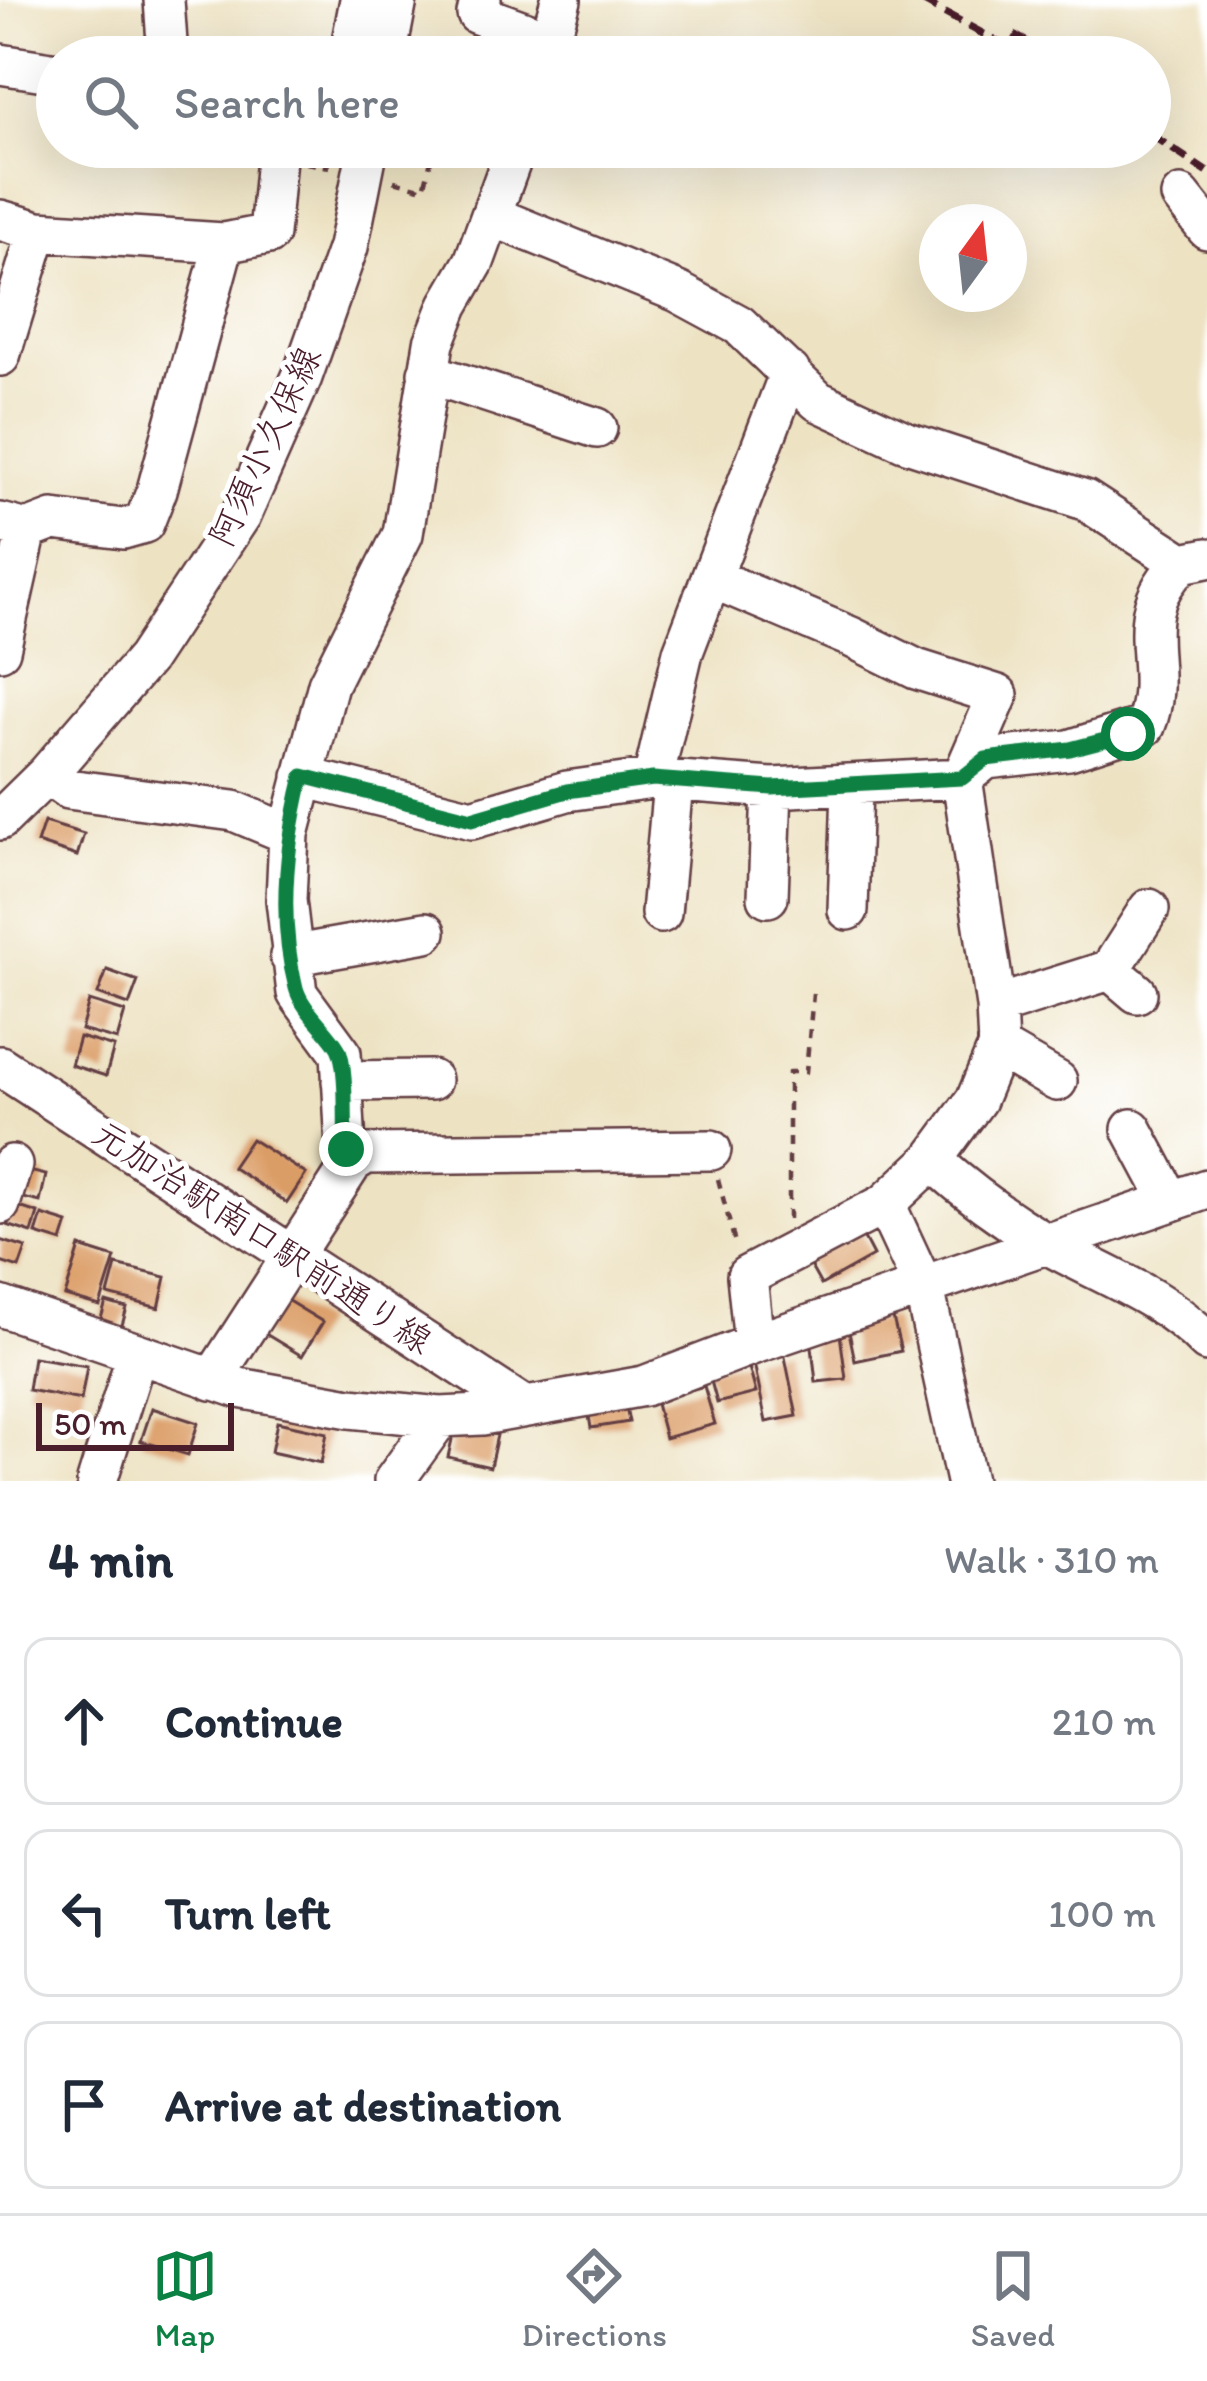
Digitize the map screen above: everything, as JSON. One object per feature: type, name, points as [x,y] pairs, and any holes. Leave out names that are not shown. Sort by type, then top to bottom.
[{"type":"street","points":[[164,0],[167,36]]},
{"type":"street","points":[[354,36],[360,0]]},
{"type":"street","points":[[390,36],[397,0]]},
{"type":"street","points":[[481,0],[477,14],[522,36]]},
{"type":"street","points":[[551,36],[561,0]]},
{"type":"street","points":[[0,64],[36,70]]},
{"type":"street","points":[[0,356],[19,225],[224,243],[269,234],[281,168]]},
{"type":"street","name":"阿須小久保線","points":[[17,792],[146,658],[241,515],[302,376],[348,247],[363,168]]},
{"type":"street","points":[[352,1162],[346,1149],[341,1053],[297,993],[286,900],[289,834],[328,684],[403,534],[434,343],[449,304],[474,262],[507,168]]},
{"type":"street","points":[[1181,196],[1207,229]]},
{"type":"street","points":[[303,776],[472,819],[567,791],[663,781],[772,788],[962,778],[986,759],[1070,749],[1145,726],[1152,709],[1151,610],[1161,582],[1194,560],[1085,500],[904,441],[818,401],[740,325],[678,292],[492,216]]},
{"type":"street","points":[[0,650],[14,526],[53,520],[123,529],[144,524],[224,243]]},
{"type":"street","points":[[661,914],[663,781],[683,652],[790,372]]},
{"type":"street","points":[[428,373],[597,428]]},
{"type":"street","points":[[712,578],[916,669],[998,695],[962,778],[998,1047],[976,1100],[932,1160],[885,1204],[746,1276],[754,1344]]},
{"type":"street","points":[[848,910],[852,787]]},
{"type":"street","points":[[768,897],[772,788]]},
{"type":"street","points":[[17,792],[68,790],[234,811],[289,834]]},
{"type":"street","points":[[996,1006],[1123,981],[1149,909]]},
{"type":"street","points":[[290,956],[426,932]]},
{"type":"street","points":[[998,1047],[1057,1081]]},
{"type":"street","name":"元加治駅南口駅前通り線","points":[[0,1066],[525,1407]]},
{"type":"street","points":[[342,1081],[431,1080]]},
{"type":"street","points":[[0,1306],[212,1380],[350,1408],[440,1417],[525,1407],[644,1386],[1188,1195],[1132,1130]]},
{"type":"street","points":[[212,1380],[352,1162],[366,1154],[710,1150]]},
{"type":"street","points":[[932,1160],[981,1204],[1153,1300],[1207,1342]]},
{"type":"street","points":[[0,1204],[12,1165]]},
{"type":"street","points":[[885,1204],[924,1288],[967,1481]]},
{"type":"street","points":[[97,1481],[137,1354]]},
{"type":"street","points":[[394,1481],[440,1417]]},
{"type":"path","points":[[381,168],[424,189],[429,168]]},
{"type":"path","points":[[790,1255],[789,1072],[806,1072],[813,994]]},
{"type":"path","points":[[710,1150],[746,1276]]},
{"type":"building","points":[[44,822],[84,834],[77,856],[37,843]]},
{"type":"building","points":[[107,970],[138,981],[129,1005],[98,994]]},
{"type":"building","points":[[89,1001],[125,1012],[117,1040],[81,1030]]},
{"type":"building","points":[[79,1037],[114,1047],[106,1076],[71,1065]]},
{"type":"building","points":[[251,1139],[306,1174],[287,1203],[232,1167]]},
{"type":"building","points":[[21,1169],[46,1175],[40,1202],[15,1196]]},
{"type":"building","points":[[10,1204],[38,1213],[32,1233],[4,1224]]},
{"type":"building","points":[[42,1215],[68,1223],[62,1242],[36,1234]]},
{"type":"building","points":[[860,1231],[873,1256],[821,1285],[807,1260]]},
{"type":"building","points":[[0,1240],[26,1248],[19,1268],[0,1262]]},
{"type":"building","points":[[80,1247],[115,1258],[100,1306],[65,1296]]},
{"type":"building","points":[[116,1265],[166,1277],[159,1308],[108,1295]]},
{"type":"building","points":[[285,1299],[323,1322],[302,1356],[264,1333]]},
{"type":"building","points":[[106,1302],[127,1308],[120,1332],[99,1325]]},
{"type":"building","points":[[893,1318],[901,1351],[855,1361],[848,1327]]},
{"type":"building","points":[[840,1334],[846,1379],[816,1382],[811,1338]]},
{"type":"building","points":[[784,1352],[797,1416],[766,1422],[753,1358]]},
{"type":"building","points":[[33,1357],[87,1366],[81,1400],[28,1390]]},
{"type":"building","points":[[747,1360],[756,1393],[717,1403],[708,1370]]},
{"type":"building","points":[[704,1386],[715,1424],[665,1438],[655,1400]]},
{"type":"building","points":[[624,1397],[629,1422],[591,1428],[587,1404]]},
{"type":"building","points":[[152,1408],[198,1423],[188,1455],[141,1441]]},
{"type":"building","points":[[277,1422],[327,1433],[321,1463],[271,1452]]},
{"type":"building","points":[[455,1426],[497,1435],[490,1467],[448,1457]]},
{"type":"railway","points":[[921,0],[987,36]]},
{"type":"railway","points":[[1171,148],[1207,172]]},
{"type":"route","points":[[346,1149],[341,1053],[297,993],[290,956],[289,834],[303,776],[472,819],[567,791],[653,779],[772,788],[962,778],[986,759],[1070,749],[1128,734]]}]
